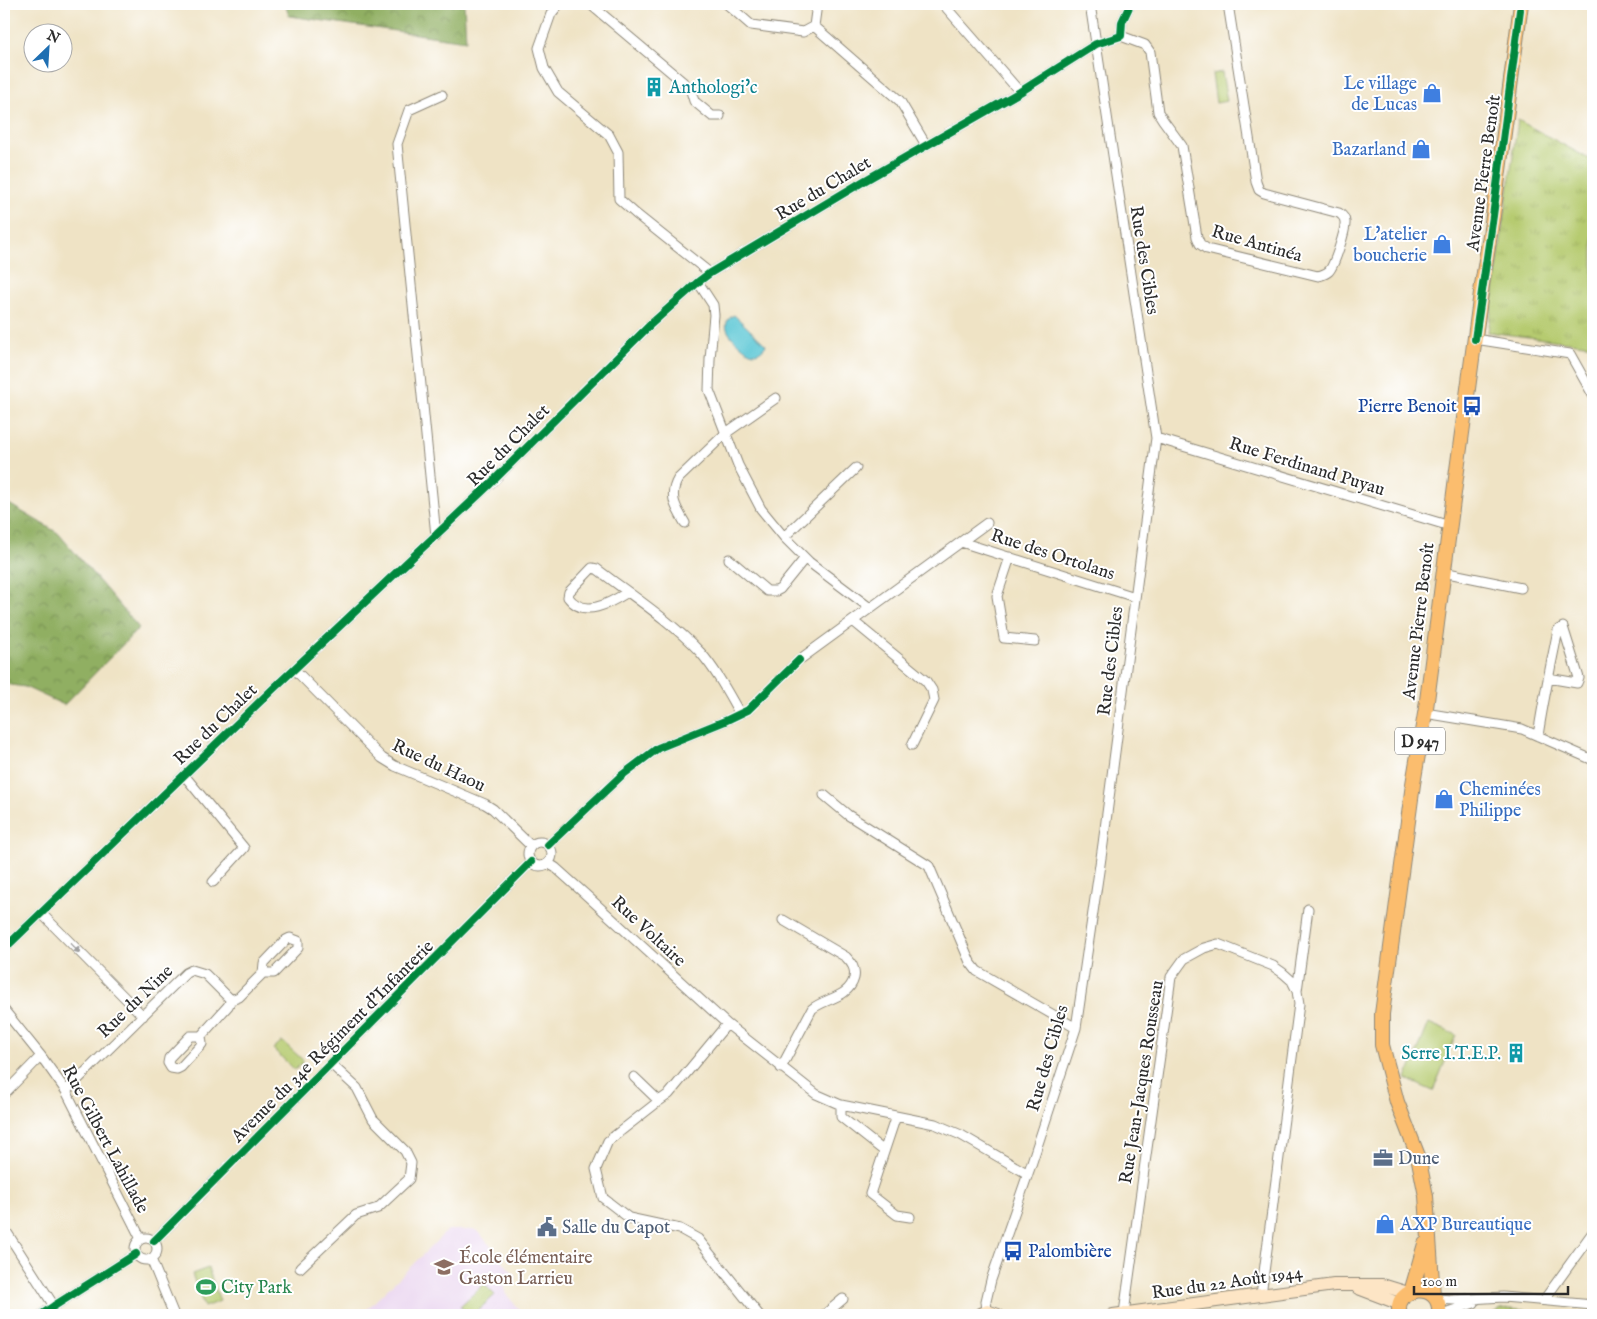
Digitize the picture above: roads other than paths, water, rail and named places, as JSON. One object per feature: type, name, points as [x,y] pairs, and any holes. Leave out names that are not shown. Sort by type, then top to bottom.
[{"type":"main road","name":"Avenue Pierre Benoît","points":[[1439,1315],[1440,1309],[1434,1296],[1426,1196],[1418,1156],[1397,1102],[1382,1045],[1382,1014],[1521,6]]},
{"type":"main road","name":"Avenue Pierre Benoît","points":[[1402,1305],[1418,1272],[1428,1232]]},
{"type":"main road","points":[[1402,1305],[1421,1290],[1434,1296]]},
{"type":"street","points":[[558,4],[550,14],[539,48],[544,68],[553,84],[558,92],[609,135],[618,152],[620,199],[710,273]]},
{"type":"street","points":[[590,4],[690,88],[694,101],[712,116],[720,116]]},
{"type":"street","points":[[727,4],[751,25],[803,32],[814,26]]},
{"type":"street","points":[[814,26],[817,4]]},
{"type":"street","points":[[943,4],[1020,92]]},
{"type":"street","name":"Rue des Cibles","points":[[988,1314],[986,1302],[990,1286],[1076,1028],[1103,844],[1156,438],[1090,4]]},
{"type":"street","points":[[1121,36],[1122,22],[1130,5],[1133,4]]},
{"type":"street","name":"Rue Antinéa","points":[[1121,36],[1145,45],[1150,52],[1158,112],[1182,146],[1197,237],[1200,244],[1207,249],[1318,276],[1325,274],[1330,271],[1335,263],[1346,222],[1343,215],[1339,213],[1264,194],[1259,190],[1256,182],[1228,4]]},
{"type":"street","points":[[814,26],[900,102],[926,145]]},
{"type":"street","name":"Rue du Chalet","points":[[4,949],[294,669],[436,536],[651,324],[698,282],[710,273],[926,145],[1020,92],[1096,44],[1121,36]]},
{"type":"street","points":[[436,536],[397,144],[409,110],[442,95]]},
{"type":"street","points":[[698,282],[713,305],[709,390],[738,465],[761,509],[784,537],[805,558],[870,608]]},
{"type":"street","points":[[1475,339],[1570,354],[1593,394]]},
{"type":"street","points":[[686,523],[674,506],[674,486],[678,479],[726,433],[776,398]]},
{"type":"street","name":"Rue Ferdinand Puyau","points":[[1156,438],[1450,526]]},
{"type":"street","points":[[784,537],[856,468]]},
{"type":"street","points":[[548,845],[622,776],[658,748],[748,710],[799,660],[987,523]]},
{"type":"street","name":"Rue des Ortolans","points":[[961,542],[1135,597]]},
{"type":"street","points":[[1010,557],[998,596],[1004,638],[1035,641]]},
{"type":"street","points":[[729,559],[767,591],[776,591],[780,589],[805,558]]},
{"type":"street","points":[[628,592],[606,605],[587,608],[573,603],[568,597],[568,592],[592,568],[597,569],[628,592],[665,620],[700,652],[722,682],[740,714]]},
{"type":"street","points":[[1443,572],[1522,588]]},
{"type":"street","points":[[853,621],[926,681],[932,690],[934,700],[912,745]]},
{"type":"street","points":[[1538,736],[1548,678],[1558,630],[1563,627],[1580,678],[1577,683],[1548,678]]},
{"type":"street","name":"Rue du Haou","points":[[294,669],[382,758],[395,766],[486,804],[531,846]]},
{"type":"street","points":[[1425,713],[1522,729],[1593,760]]},
{"type":"street","points":[[184,775],[244,848],[213,882]]},
{"type":"street","points":[[824,795],[848,815],[929,866],[970,962],[977,971],[1076,1028]]},
{"type":"street","points":[[539,842],[548,845],[553,854],[548,863],[539,866],[531,862],[528,854],[531,846],[539,842]]},
{"type":"street","name":"Avenue du 34e Régiment d'Infanterie","points":[[154,1241],[531,862]]},
{"type":"street","name":"Rue Voltaire","points":[[548,863],[585,894],[727,1024],[816,1094],[841,1105],[935,1124],[961,1135],[1028,1174]]},
{"type":"street","points":[[1261,1295],[1299,1004],[1297,991],[1308,908]]},
{"type":"street","points":[[41,913],[143,1016]]},
{"type":"street","points":[[782,1068],[812,1009],[819,1003],[830,1000],[844,992],[852,983],[854,975],[851,962],[846,957],[783,920]]},
{"type":"street","name":"Rue Jean-Jacques Rousseau","points":[[1119,1314],[1171,977],[1184,959],[1204,948],[1218,944],[1273,966],[1292,981],[1297,991]]},
{"type":"street","name":"Rue du Nine","points":[[66,1091],[186,973],[192,970],[205,974],[231,1000]]},
{"type":"street","points":[[201,1036],[228,1006],[231,1000],[239,997],[263,974]]},
{"type":"street","name":"Rue Gilbert Lahillade","points":[[4,1010],[66,1091],[141,1239]]},
{"type":"street","points":[[727,1024],[669,1094],[608,1141],[596,1170],[602,1198],[629,1218],[680,1229],[698,1239],[759,1315]]},
{"type":"street","points":[[4,1094],[41,1056]]},
{"type":"street","points":[[300,1268],[356,1215],[378,1208],[409,1179],[411,1162],[405,1151],[373,1119],[357,1088],[330,1064]]},
{"type":"street","points":[[634,1077],[659,1101]]},
{"type":"street","points":[[841,1105],[841,1117],[884,1151]]},
{"type":"street","points":[[896,1116],[870,1194],[897,1215],[910,1217]]},
{"type":"street","points":[[4,1228],[54,1306]]},
{"type":"street","points":[[1544,1300],[1593,1232]]},
{"type":"street","points":[[146,1238],[154,1241],[157,1251],[151,1258],[144,1260],[136,1254],[135,1245],[141,1239],[146,1238]]},
{"type":"street","points":[[41,1315],[136,1254]]},
{"type":"street","points":[[151,1258],[174,1315]]},
{"type":"street","name":"Rue du 22 Août 1944","points":[[1119,1314],[1346,1285],[1382,1285],[1402,1305]]},
{"type":"street","points":[[1434,1296],[1454,1300],[1503,1297],[1593,1304]]},
{"type":"street","points":[[1439,1315],[1490,1298]]},
{"type":"street","points":[[824,1315],[843,1299]]},
{"type":"water","points":[[734,315],[766,345],[763,349],[756,353],[750,352],[730,334],[726,326],[729,319]]},
{"type":"place","name":"Anthologi'c","points":[[654,87]]},
{"type":"place","name":"Le village de Lucas","points":[[1432,93]]},
{"type":"place","name":"Bazarland","points":[[1421,149]]},
{"type":"place","name":"L'atelier boucherie","points":[[1442,244]]},
{"type":"place","name":"Pierre Benoit","points":[[1472,406]]},
{"type":"place","name":"Cheminées Philippe","points":[[1444,799]]},
{"type":"place","name":"Serre I.T.E.P.","points":[[1516,1053]]},
{"type":"place","name":"Dune","points":[[1383,1158]]},
{"type":"place","name":"AXP Bureautique","points":[[1385,1224]]},
{"type":"place","name":"Salle du Capot","points":[[547,1227]]},
{"type":"place","name":"Palombière","points":[[1013,1251]]},
{"type":"place","name":"École élémentaire Gaston Larrieu","points":[[444,1267]]},
{"type":"place","name":"City Park","points":[[206,1287]]}]
